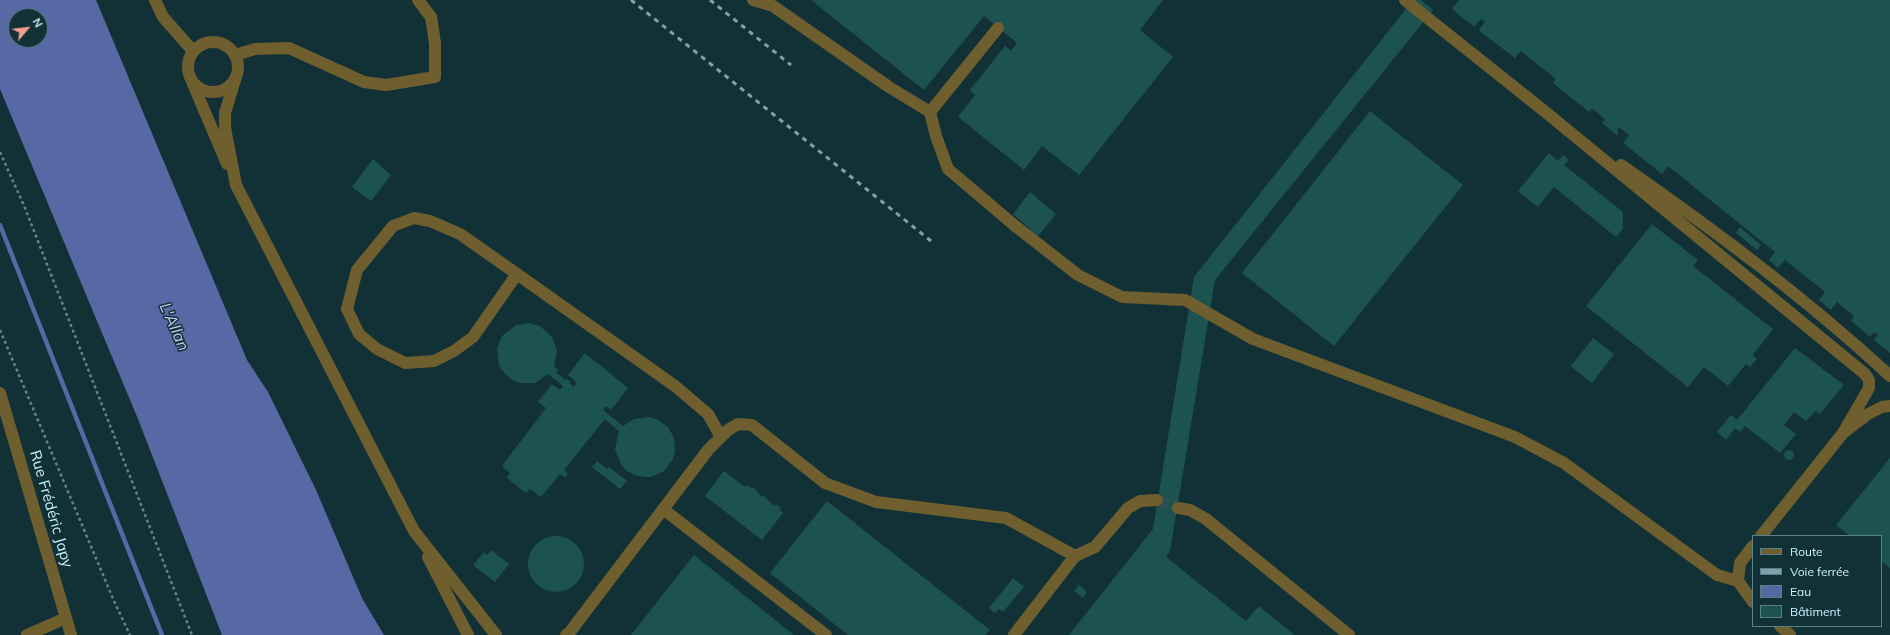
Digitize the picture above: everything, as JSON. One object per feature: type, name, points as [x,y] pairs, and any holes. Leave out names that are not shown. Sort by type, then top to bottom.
[{"type":"street","points":[[155,0],[163,17],[193,51]]},
{"type":"street","points":[[235,55],[255,50],[289,48],[364,82],[386,85],[435,77],[435,43],[431,17],[418,0]]},
{"type":"street","points":[[752,0],[773,6],[889,87],[930,112],[936,136],[948,169],[1014,225],[1078,275],[1122,297],[1185,300],[1253,339],[1515,437],[1564,463],[1717,575],[1738,581],[1752,601]]},
{"type":"street","points":[[1405,0],[1543,110],[1865,374],[1869,380],[1869,388],[1843,433],[1762,535]]},
{"type":"street","points":[[930,112],[998,28]]},
{"type":"street","points":[[236,185],[225,128],[225,113],[238,72],[235,55],[230,49],[215,42],[203,44],[193,51],[189,59],[187,67],[188,75],[236,185],[468,635]]},
{"type":"street","points":[[192,83],[206,92],[214,93],[230,86],[235,80]]},
{"type":"street","points":[[1543,110],[1715,231],[1849,338],[1890,376]]},
{"type":"street","points":[[516,274],[473,337],[454,351],[434,361],[405,363],[377,349],[359,334],[347,309],[357,270],[393,226],[414,218],[430,222],[460,234],[675,386],[708,414],[721,437]]},
{"type":"street","name":"Rue Frédéric Japy","points":[[0,393],[71,635]]},
{"type":"street","points":[[1843,433],[1868,414],[1882,407],[1890,406]]},
{"type":"street","points":[[568,634],[708,450],[728,430],[738,424],[752,425],[825,483],[876,502],[1006,518],[1075,556]]},
{"type":"street","points":[[1014,635],[1075,556],[1095,547],[1128,508],[1140,501],[1156,500]]},
{"type":"street","points":[[1178,508],[1190,510],[1206,519],[1349,635]]},
{"type":"street","points":[[662,509],[826,635]]},
{"type":"street","points":[[414,531],[496,635]]},
{"type":"street","points":[[1738,581],[1740,562],[1752,547]]},
{"type":"street","points":[[27,635],[66,618]]},
{"type":"street","points":[[1781,627],[1790,635]]},
{"type":"path","points":[[0,152],[25,208],[192,635]]},
{"type":"path","points":[[0,330],[114,601],[130,635]]},
{"type":"water","name":"L'Allan","points":[[0,0],[96,0],[247,360],[268,392],[316,490],[362,598],[384,635],[222,635],[138,419],[0,89]]},
{"type":"building","points":[[811,0],[1163,0],[1140,30],[1173,57],[1079,175],[1042,146],[1024,170],[958,117],[975,95],[970,90],[1005,46],[1011,51],[1017,43],[984,16],[924,90]]},
{"type":"building","points":[[1413,0],[1421,0],[1433,10],[1215,280],[1170,551],[1166,557],[1246,621],[1259,606],[1295,635],[1069,635],[1153,529],[1194,277]]},
{"type":"building","points":[[1459,0],[1890,0],[1890,353],[1874,340],[1878,335],[1874,332],[1870,337],[1851,321],[1854,316],[1837,302],[1831,310],[1819,300],[1825,292],[1785,260],[1778,268],[1769,260],[1775,252],[1668,166],[1662,174],[1623,143],[1629,135],[1618,127],[1618,136],[1602,123],[1605,119],[1592,108],[1589,112],[1553,83],[1556,79],[1521,51],[1515,58],[1482,33],[1479,30],[1485,22],[1481,19],[1474,27],[1452,9]]},
{"type":"building","points":[[1370,111],[1463,185],[1334,346],[1242,273]]},
{"type":"building","points":[[1549,153],[1558,161],[1563,155],[1569,160],[1564,165],[1623,212],[1623,229],[1616,237],[1554,187],[1538,207],[1518,191]]},
{"type":"building","points":[[373,159],[391,175],[371,201],[352,187]]},
{"type":"building","points":[[1030,192],[1056,214],[1038,236],[1013,214]]},
{"type":"building","points":[[1652,224],[1698,260],[1693,266],[1773,329],[1753,355],[1757,359],[1750,367],[1746,364],[1728,386],[1704,367],[1688,387],[1586,306]]},
{"type":"building","points":[[1740,227],[1761,245],[1757,250],[1736,233]]},
{"type":"building","points":[[529,323],[540,326],[552,337],[557,350],[554,367],[558,370],[556,373],[571,382],[569,383],[574,387],[577,383],[568,375],[585,353],[628,388],[611,410],[606,406],[603,410],[623,426],[634,419],[649,417],[656,419],[668,427],[674,438],[675,451],[673,459],[664,471],[651,477],[644,477],[627,471],[621,464],[615,449],[619,431],[605,419],[564,470],[568,474],[565,477],[560,474],[541,497],[530,489],[526,493],[507,478],[510,473],[502,466],[546,408],[538,402],[552,384],[560,390],[563,386],[548,374],[535,383],[520,383],[512,380],[499,366],[497,348],[502,336],[516,325]]},
{"type":"building","points":[[1593,338],[1614,354],[1592,383],[1571,366]]},
{"type":"building","points":[[1795,348],[1844,385],[1820,414],[1815,411],[1806,421],[1794,412],[1784,425],[1796,434],[1780,453],[1745,426],[1740,432],[1735,428],[1726,440],[1717,432],[1731,415],[1737,420]]},
{"type":"building","points":[[1787,450],[1791,450],[1794,455],[1791,460],[1787,460],[1784,457],[1784,453]]},
{"type":"building","points":[[1890,458],[1890,568],[1882,562],[1882,535],[1849,535],[1836,525]]},
{"type":"building","points":[[597,461],[607,469],[609,467],[627,481],[620,489],[592,467]]},
{"type":"building","points":[[724,471],[745,487],[747,485],[752,489],[753,487],[762,497],[764,496],[774,506],[776,504],[781,508],[780,510],[783,513],[762,540],[705,496]]},
{"type":"building","points":[[827,501],[990,630],[985,635],[848,635],[770,573]]},
{"type":"building","points":[[556,536],[567,538],[576,544],[582,553],[584,564],[582,575],[576,584],[567,590],[556,592],[545,590],[536,584],[530,575],[528,564],[530,553],[536,544],[545,538]]},
{"type":"building","points":[[491,550],[509,564],[495,582],[473,565],[484,552],[487,555]]},
{"type":"building","points":[[694,555],[794,635],[631,635]]},
{"type":"building","points":[[1013,578],[1024,587],[1003,612],[999,609],[995,613],[989,608]]},
{"type":"building","points":[[1079,585],[1087,592],[1083,598],[1074,591]]},
{"type":"waterway","points":[[0,225],[162,635]]},
{"type":"tunnel","points":[[1157,500],[1178,508]]},
{"type":"railway","points":[[631,0],[931,241]]},
{"type":"railway","points":[[710,0],[791,65]]}]
